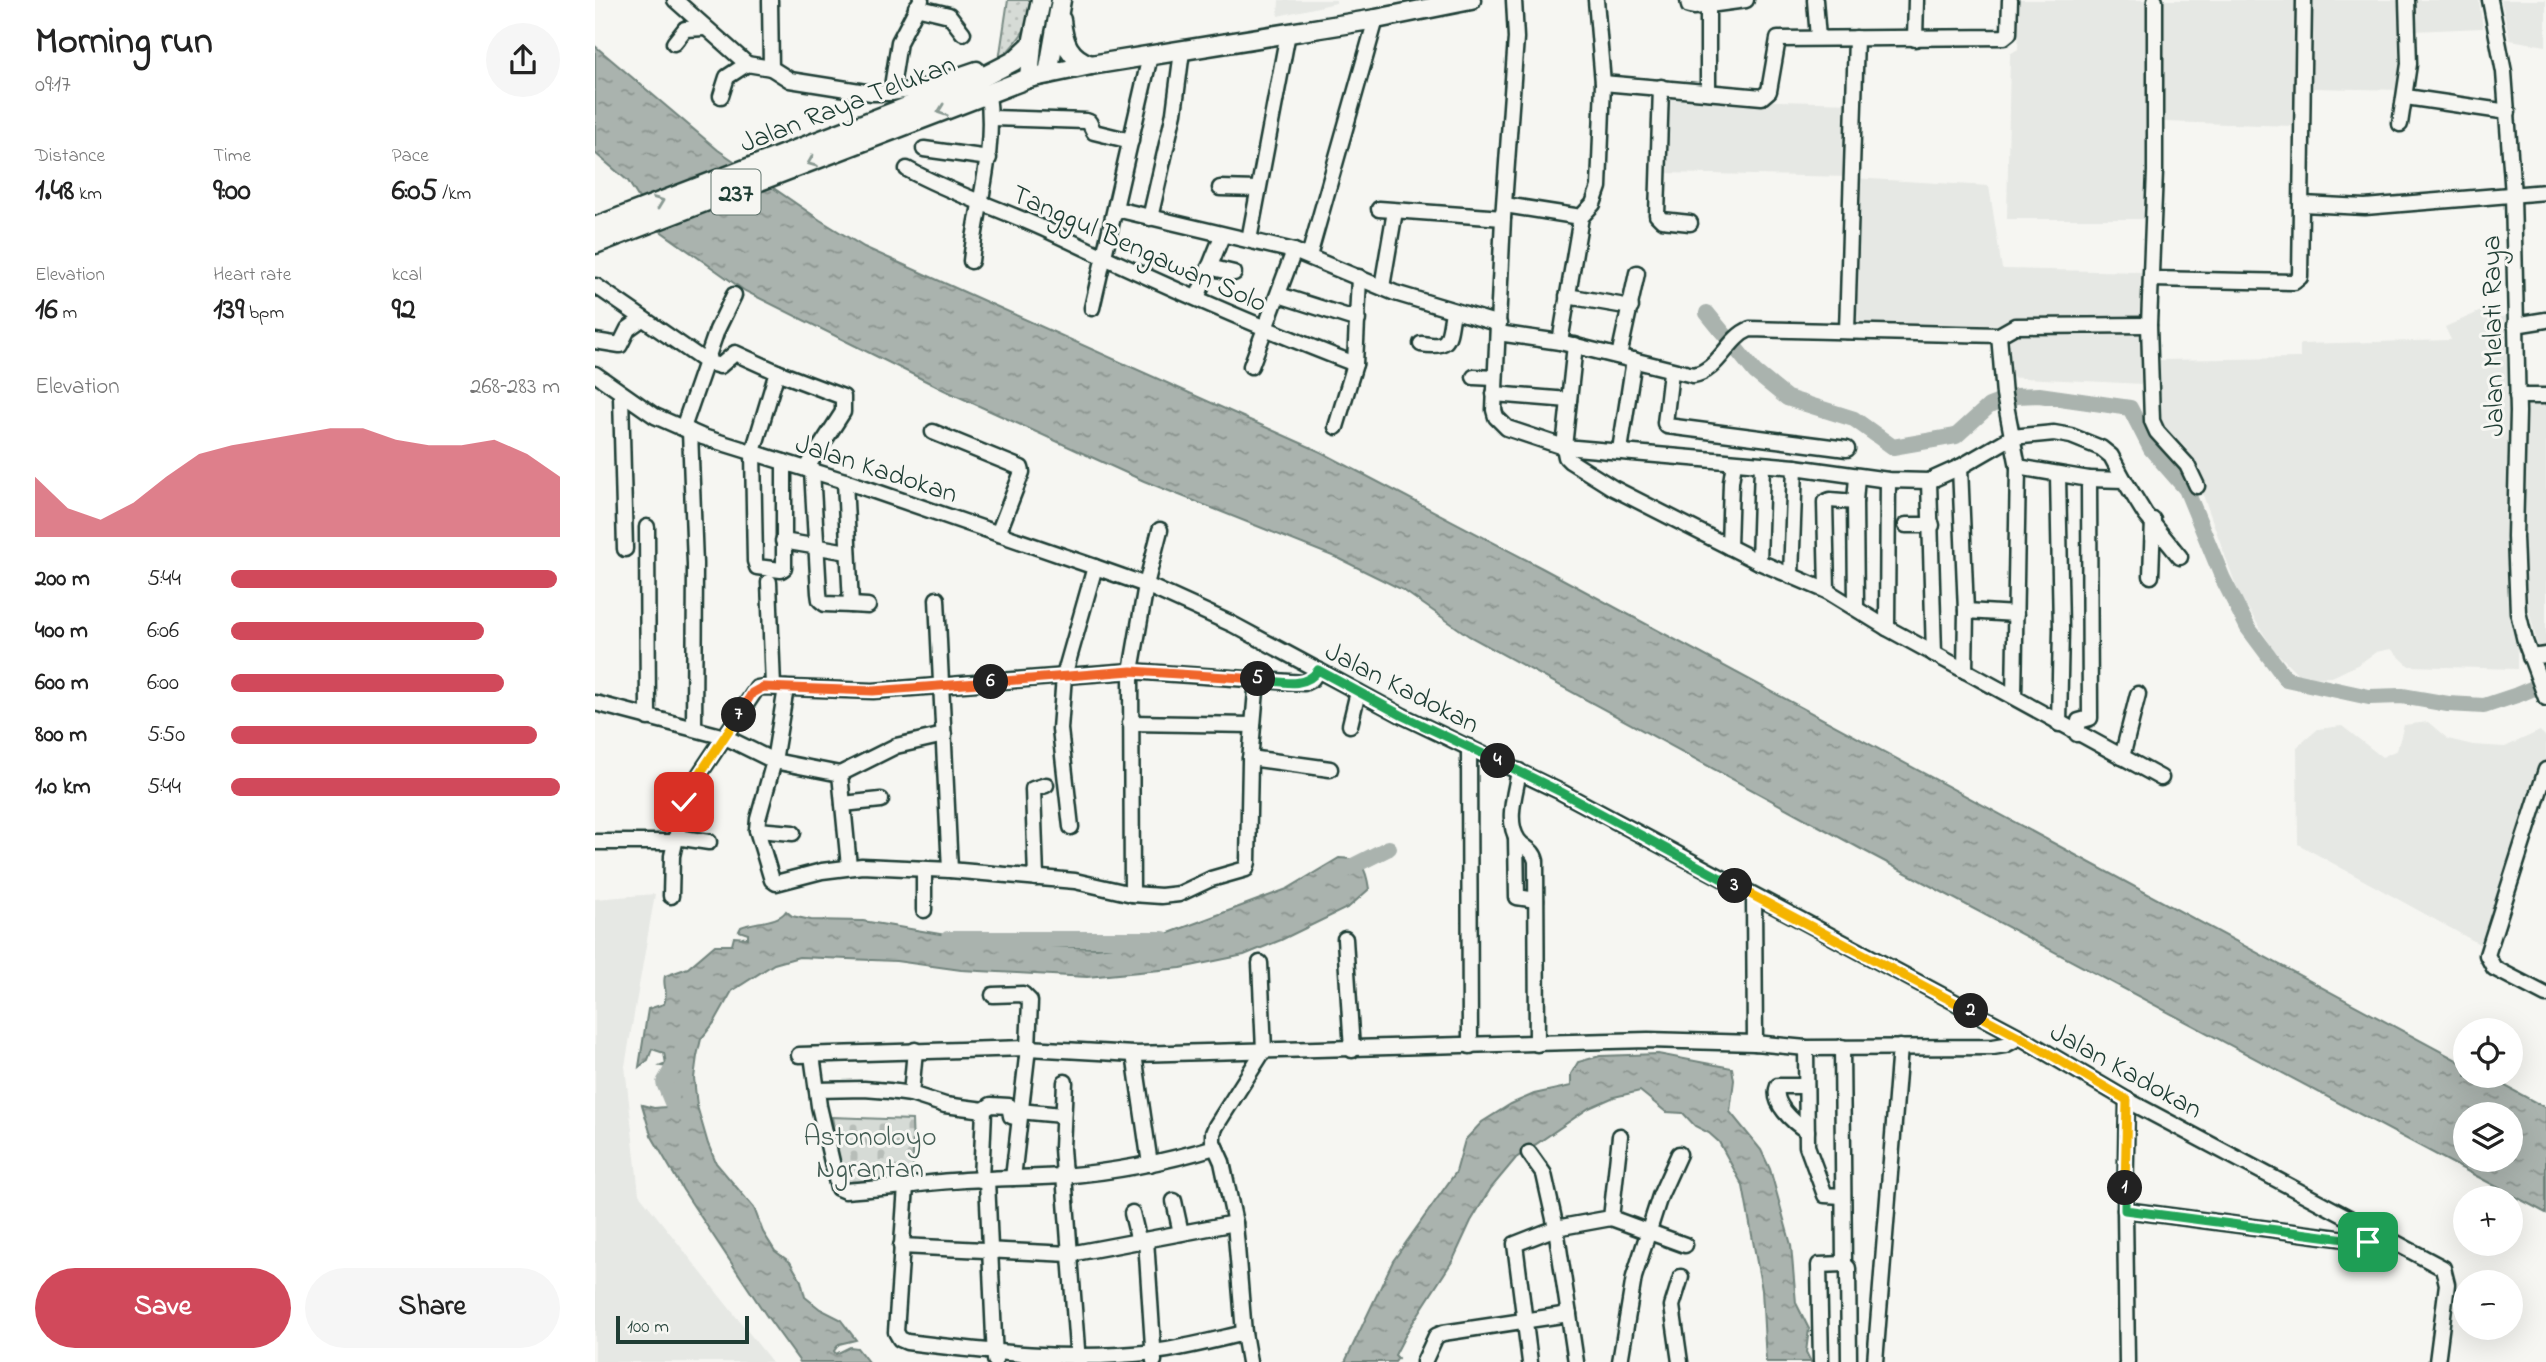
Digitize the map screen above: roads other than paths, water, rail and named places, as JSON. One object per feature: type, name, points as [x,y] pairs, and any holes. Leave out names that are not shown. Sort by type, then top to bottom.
[{"type":"main road","points":[[1029,78],[1032,44],[1041,0]]},
{"type":"main road","name":"Jalan Raya Telukan","points":[[595,227],[868,130],[988,94],[1029,78],[1091,65],[1376,19],[1442,3],[1471,0]]},
{"type":"main road","points":[[1061,3],[1062,28],[1070,53],[1077,60],[1091,65]]},
{"type":"main road","points":[[1048,74],[1061,3]]},
{"type":"main road","name":"Jalan Raya Telukan","points":[[595,244],[729,195],[978,80],[1014,61],[1032,44]]},
{"type":"street","points":[[675,0],[747,64],[771,68],[790,80],[872,93],[891,93],[921,88],[977,69]]},
{"type":"street","points":[[770,0],[771,68]]},
{"type":"street","points":[[1514,0],[1516,38],[1494,410],[1501,423],[1507,428],[1564,447],[1795,467],[1888,480],[1929,481],[1960,467],[2012,437],[2054,433],[2071,436],[2101,448],[2112,456],[2140,507],[2180,557]]},
{"type":"street","points":[[1596,0],[1602,83],[1599,187],[1596,198],[1583,214],[1567,296],[1569,400],[1564,447],[1566,457],[1613,488],[1759,562],[1827,591],[1887,628],[2161,778]]},
{"type":"street","points":[[1688,0],[1691,7],[1746,0]]},
{"type":"street","points":[[1815,0],[1818,38]]},
{"type":"street","points":[[1915,39],[1916,0]]},
{"type":"street","points":[[1602,83],[1762,97],[1767,95],[1778,39],[2004,37],[2009,33],[2010,0]]},
{"type":"street","points":[[2155,0],[2155,171],[2148,325],[2154,427],[2182,458],[2197,486]]},
{"type":"street","points":[[2151,279],[2297,281],[2300,277],[2304,0]]},
{"type":"street","points":[[2400,124],[2409,64],[2407,0]]},
{"type":"street","name":"Jalan Melati Raya","points":[[2490,0],[2501,49],[2513,195],[2517,396],[2515,569],[2520,626],[2546,698]]},
{"type":"street","points":[[891,93],[899,42],[919,4],[949,15],[963,33]]},
{"type":"street","points":[[1708,92],[1709,6]]},
{"type":"street","points":[[1309,256],[1376,19]]},
{"type":"street","points":[[674,43],[685,29],[705,28]]},
{"type":"street","points":[[1249,240],[1288,33]]},
{"type":"street","points":[[1847,331],[1856,38]]},
{"type":"street","points":[[1150,218],[1174,113],[1182,51]]},
{"type":"street","points":[[1092,308],[1150,56]]},
{"type":"street","points":[[721,96],[727,77],[747,64]]},
{"type":"street","points":[[1661,87],[1657,215],[1662,220],[1690,223]]},
{"type":"street","points":[[971,261],[974,230],[989,158],[991,118],[988,94]]},
{"type":"street","points":[[2406,97],[2508,112]]},
{"type":"street","points":[[991,118],[1086,121],[1094,132],[1131,141]]},
{"type":"street","points":[[924,149],[989,158]]},
{"type":"street","name":"Tanggul Bengawan Solo","points":[[907,169],[937,185],[1051,232],[1105,259],[1266,330],[1355,364]]},
{"type":"street","points":[[1220,188],[1258,189]]},
{"type":"street","points":[[2302,204],[2365,207],[2546,192]]},
{"type":"street","points":[[1116,209],[1294,251],[1382,287],[1498,329],[1619,356],[1671,372],[1693,375],[1702,374],[1741,334],[1750,329],[1999,335],[2015,326],[2148,325]]},
{"type":"street","points":[[1379,209],[1583,214]]},
{"type":"street","points":[[1382,287],[1395,211]]},
{"type":"street","points":[[1197,298],[1222,236]]},
{"type":"street","points":[[1251,366],[1294,251]]},
{"type":"street","points":[[1209,267],[1234,273]]},
{"type":"street","points":[[1619,356],[1637,273]]},
{"type":"street","points":[[1336,427],[1355,364],[1359,277]]},
{"type":"street","points":[[596,286],[706,362],[720,366],[735,353],[843,397],[843,412],[809,470],[820,600],[825,604],[868,606]]},
{"type":"street","points":[[694,729],[695,564],[687,430],[717,330],[734,295]]},
{"type":"street","points":[[1279,295],[1358,320]]},
{"type":"street","points":[[1567,296],[1630,307]]},
{"type":"street","points":[[1421,344],[1438,347],[1444,345],[1448,340],[1453,312]]},
{"type":"street","points":[[595,341],[620,345],[628,329],[642,319]]},
{"type":"street","points":[[2515,325],[2546,320]]},
{"type":"street","points":[[1999,335],[2006,411],[2018,467],[2014,696]]},
{"type":"street","points":[[1621,450],[1634,360]]},
{"type":"street","points":[[777,372],[753,452],[757,567],[782,570],[784,462]]},
{"type":"street","points":[[1671,372],[1665,420],[1667,426],[1847,449]]},
{"type":"street","name":"Jalan Kadokan","points":[[595,374],[621,395],[655,416],[687,430],[1095,567],[1232,624],[1358,692],[1519,771],[2020,1037],[2127,1100],[2443,1268],[2447,1284],[2437,1362]]},
{"type":"street","points":[[1474,377],[1495,378]]},
{"type":"street","points":[[1495,394],[1569,400]]},
{"type":"street","points":[[621,395],[625,549]]},
{"type":"street","points":[[2517,396],[2546,396]]},
{"type":"street","points":[[933,432],[1021,468],[1022,472],[998,534]]},
{"type":"street","points":[[1729,547],[1734,463]]},
{"type":"street","points":[[1759,562],[1762,465]]},
{"type":"street","points":[[1791,576],[1795,467]]},
{"type":"street","points":[[1960,467],[1966,611],[1965,671]]},
{"type":"street","points":[[2018,467],[2089,479],[2124,480]]},
{"type":"street","points":[[2058,475],[2061,629],[2059,724]]},
{"type":"street","points":[[1856,607],[1857,477]]},
{"type":"street","points":[[2077,734],[2080,721],[2090,718],[2089,479]]},
{"type":"street","points":[[1887,628],[1888,480]]},
{"type":"street","points":[[845,481],[851,605]]},
{"type":"street","points":[[1929,481],[1934,654]]},
{"type":"street","points":[[1827,591],[1825,502],[1855,502]]},
{"type":"street","points":[[2151,576],[2153,520]]},
{"type":"street","points":[[1906,525],[1932,525]]},
{"type":"street","points":[[647,527],[648,718]]},
{"type":"street","points":[[1132,894],[1131,671],[1146,586],[1160,530]]},
{"type":"street","points":[[783,541],[848,552]]},
{"type":"street","points":[[1071,827],[1060,729],[1064,676],[1095,567]]},
{"type":"street","points":[[769,582],[779,687],[773,761],[759,811],[758,830],[772,880],[776,883],[849,866],[950,870],[1075,881],[1132,894],[1161,896],[1179,894],[1212,879],[1246,869],[1257,679]]},
{"type":"street","points":[[937,598],[950,870]]},
{"type":"street","points":[[1966,611],[2016,614]]},
{"type":"street","points":[[2533,663],[2546,655]]},
{"type":"street","points":[[671,896],[675,840],[684,802],[752,693],[763,687],[873,691],[1131,671],[1304,683],[1312,679],[1318,670]]},
{"type":"street","points":[[1350,725],[1358,692]]},
{"type":"street","points":[[2122,757],[2138,694]]},
{"type":"street","points":[[595,703],[725,737],[773,761],[840,774],[896,746],[944,735]]},
{"type":"street","points":[[1130,723],[1253,725]]},
{"type":"street","points":[[1469,747],[1470,1046]]},
{"type":"street","points":[[1251,758],[1330,769]]},
{"type":"street","points":[[2546,770],[2487,955],[2494,968],[2546,995]]},
{"type":"street","points":[[1519,771],[1512,823],[1517,838],[1517,897],[1536,900],[1537,1045]]},
{"type":"street","points":[[840,774],[849,866]]},
{"type":"street","points":[[1036,878],[1033,789],[1046,785]]},
{"type":"street","points":[[843,804],[881,800]]},
{"type":"street","points":[[758,830],[793,833]]},
{"type":"street","points":[[595,842],[709,842]]},
{"type":"street","points":[[924,870],[924,910]]},
{"type":"street","points":[[1755,897],[1755,1043]]},
{"type":"street","points":[[1345,939],[1352,1049]]},
{"type":"street","points":[[1249,1362],[1235,1223],[1223,1163],[1215,1147],[1213,1133],[1264,1050],[1261,962]]},
{"type":"street","points":[[993,995],[1017,993],[1028,997],[1030,1007],[1013,1178]]},
{"type":"street","points":[[1215,1147],[1150,1164],[1064,1175],[845,1191],[838,1188],[817,1090],[805,1055],[1028,1048],[1134,1054],[1648,1040],[1755,1043],[1806,1048],[1993,1047],[2005,1045],[2020,1037]]},
{"type":"street","points":[[1842,1047],[1844,1264],[1848,1268],[1849,1362]]},
{"type":"street","points":[[1806,1048],[1808,1153],[1824,1193],[1827,1196],[1843,1196]]},
{"type":"street","points":[[1875,1362],[1900,1048]]},
{"type":"street","points":[[911,1094],[915,1050]]},
{"type":"street","points":[[1134,1054],[1150,1164]]},
{"type":"street","points":[[1065,1082],[1062,1115],[1064,1175],[1078,1360]]},
{"type":"street","points":[[1806,1086],[1778,1086],[1776,1096],[1779,1104],[1807,1131]]},
{"type":"street","points":[[817,1090],[865,1088],[911,1094],[945,1105],[984,1110],[991,1105],[1009,1106],[1011,1116],[1062,1115]]},
{"type":"street","points":[[2127,1100],[2127,1362]]},
{"type":"street","points":[[984,1110],[984,1180],[991,1251],[995,1357]]},
{"type":"street","points":[[1611,1218],[1620,1136]]},
{"type":"street","points":[[1529,1153],[1544,1174],[1556,1228],[1576,1362]]},
{"type":"street","points":[[1620,1362],[1634,1277],[1660,1196],[1679,1154]]},
{"type":"street","points":[[906,1186],[895,1332],[900,1339],[995,1357],[1078,1360],[1154,1357],[1244,1333]]},
{"type":"street","points":[[1174,1201],[1181,1233]]},
{"type":"street","points":[[2125,1210],[2361,1241],[2375,1240],[2383,1234]]},
{"type":"street","points":[[1132,1213],[1142,1241],[1154,1357]]},
{"type":"street","points":[[1530,1362],[1515,1244],[1556,1228],[1611,1218],[1685,1245]]},
{"type":"street","points":[[901,1246],[1070,1254],[1235,1223]]},
{"type":"street","points":[[1821,1362],[1819,1265],[1844,1264]]},
{"type":"street","points":[[1680,1362],[1672,1306],[1681,1278]]},
{"type":"street","points":[[1424,1362],[1436,1336],[1443,1333],[1569,1314]]},
{"type":"water","points":[[595,46],[718,150],[864,247],[1321,452],[2453,1058],[2453,1088],[2509,1088],[2546,1108],[2546,1213],[2523,1201],[2523,1186],[2495,1186],[2469,1172],[2523,1172],[2523,1102],[2453,1102],[2453,1164],[1861,849],[1469,636],[1403,590],[1340,559],[1144,481],[944,390],[745,291],[659,230],[628,181],[595,153]]},
{"type":"water","points":[[1339,858],[1358,862],[1364,870],[1369,889],[1349,907],[1244,955],[1181,968],[1087,977],[961,970],[896,961],[799,957],[774,964],[732,991],[714,1023],[701,1039],[697,1056],[694,1078],[697,1106],[708,1144],[716,1163],[754,1208],[763,1232],[775,1251],[790,1262],[801,1281],[805,1297],[820,1309],[840,1319],[856,1340],[839,1344],[834,1351],[836,1354],[850,1347],[857,1348],[868,1362],[800,1362],[683,1190],[651,1135],[642,1105],[666,1107],[667,1083],[672,1074],[668,1067],[661,1066],[666,1064],[664,1053],[652,1049],[648,1060],[639,1067],[648,1009],[664,1004],[665,976],[688,968],[715,945],[732,945],[734,937],[748,938],[748,934],[739,931],[741,927],[778,918],[786,911],[792,916],[811,920],[863,921],[999,944],[1097,948],[1130,944],[1161,936],[1287,889]]},
{"type":"water","points":[[1658,1054],[1732,1068],[1734,1080],[1730,1112],[1761,1150],[1770,1169],[1791,1245],[1796,1303],[1809,1329],[1806,1352],[1811,1362],[1766,1362],[1762,1290],[1743,1186],[1719,1142],[1695,1126],[1683,1113],[1666,1112],[1640,1091],[1614,1097],[1589,1108],[1516,1158],[1491,1188],[1471,1221],[1453,1260],[1408,1330],[1395,1355],[1398,1358],[1395,1362],[1345,1362],[1393,1261],[1456,1172],[1465,1140],[1482,1122],[1534,1094],[1571,1086],[1571,1074],[1578,1062],[1600,1056]]},
{"type":"waterway","points":[[1707,313],[1755,372],[1787,398],[1854,419],[1893,447],[1956,436],[1989,406],[2016,396],[2039,395],[2130,408],[2151,449],[2186,489],[2223,579],[2248,628],[2286,679],[2369,697],[2402,696],[2448,704],[2484,706],[2546,683]]},
{"type":"waterway","points":[[1341,872],[1389,848]]},
{"type":"waterway","points":[[948,939],[1163,939]]},
{"type":"waterway","points":[[673,1105],[664,1083],[681,1053]]},
{"type":"park label","name":"Astonoloyo Ngrantan","points":[[870,1151]]}]
